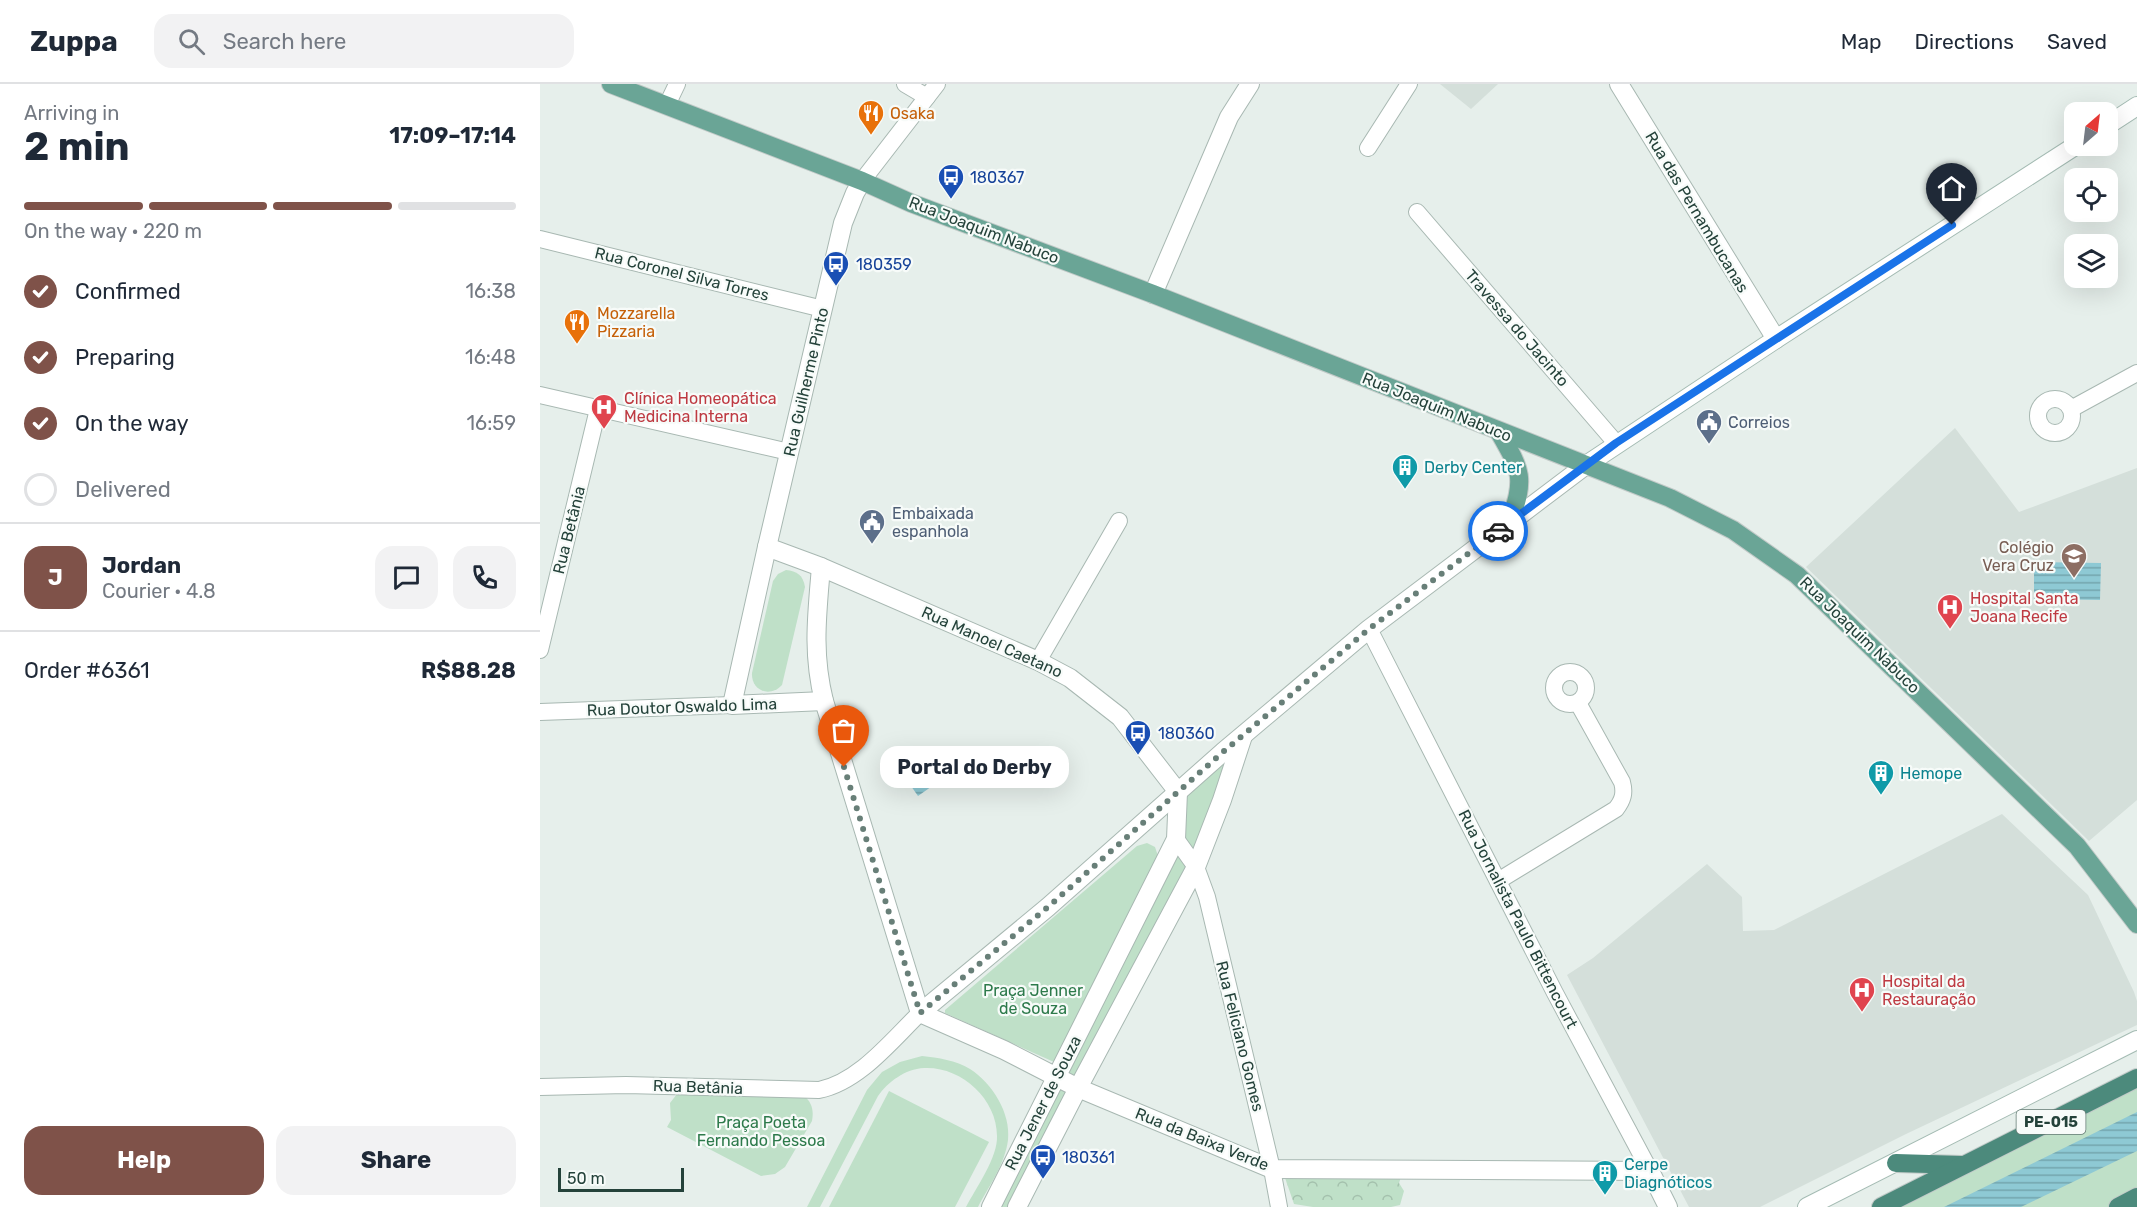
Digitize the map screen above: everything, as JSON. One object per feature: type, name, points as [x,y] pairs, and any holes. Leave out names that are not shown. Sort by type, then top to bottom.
[{"type":"highway","name":"PE-015","points":[[1881,1207],[2137,1078]]},
{"type":"highway","points":[[1896,1163],[1964,1165]]},
{"type":"highway","points":[[2118,1207],[2137,1197]]},
{"type":"main road","name":"Rua Joaquim Nabuco","points":[[611,84],[644,90],[667,105],[862,181],[911,203],[1153,294],[1670,498],[1733,530],[1797,575],[2077,846],[2137,924]]},
{"type":"main road","points":[[1499,432],[1514,457],[1521,478],[1510,522]]},
{"type":"street","points":[[667,105],[677,84]]},
{"type":"street","points":[[905,84],[932,90]]},
{"type":"street","points":[[1153,294],[1229,117],[1250,84]]},
{"type":"street","points":[[1368,148],[1409,84]]},
{"type":"street","name":"Rua das Pernambucanas","points":[[1619,84],[1776,339]]},
{"type":"street","name":"Rua Guilherme Pinto","points":[[732,705],[843,223],[862,181],[932,90]]},
{"type":"street","points":[[2118,118],[2137,106]]},
{"type":"street","points":[[821,567],[815,638],[817,674],[920,1013],[1048,907],[1178,792],[1369,629],[1510,522],[1616,443],[2064,154]]},
{"type":"street","name":"Travessa do Jacinto","points":[[1417,212],[1616,443]]},
{"type":"street","name":"Rua Coronel Silva Torres","points":[[540,238],[824,309]]},
{"type":"street","points":[[2071,409],[2137,373]]},
{"type":"street","points":[[540,395],[789,452]]},
{"type":"street","name":"Rua Betânia","points":[[540,650],[598,409]]},
{"type":"street","points":[[1038,661],[1119,521]]},
{"type":"street","name":"Rua Manoel Caetano","points":[[767,547],[821,567],[1038,661],[1070,678],[1120,717],[1178,792]]},
{"type":"street","name":"Rua Jornalista Paulo Bittencourt","points":[[1369,629],[1668,1207]]},
{"type":"street","name":"Rua Doutor Oswaldo Lima","points":[[540,712],[824,701]]},
{"type":"street","points":[[1498,881],[1616,810],[1621,803],[1624,792],[1622,782],[1578,703]]},
{"type":"street","name":"Rua Jener de Souza","points":[[1017,1207],[1196,867],[1222,800],[1243,736]]},
{"type":"street","name":"Rua Jener de Souza","points":[[991,1207],[1176,839],[1178,792]]},
{"type":"street","points":[[1176,839],[1196,867]]},
{"type":"street","name":"Rua Feliciano Gomes","points":[[1196,867],[1207,897],[1279,1207]]},
{"type":"street","name":"Rua Betânia","points":[[540,1087],[626,1085],[819,1090],[833,1087],[854,1076],[920,1013]]},
{"type":"street","name":"Rua da Baixa Verde","points":[[920,1013],[1004,1050],[1078,1088],[1272,1169],[1650,1171]]},
{"type":"street","points":[[1807,1207],[2137,1040]]},
{"type":"shaded area","points":[[1440,84],[1498,84],[1471,109]]},
{"type":"shaded area","name":"Hospital Santa Joana Recife","points":[[1955,428],[2019,512],[2137,468],[2137,800],[2089,841],[1806,567]]},
{"type":"shaded area","name":"Hospital da Restauração","points":[[2002,814],[2088,895],[2134,992],[2137,1001],[2137,1025],[1906,1134],[1760,1207],[1689,1207],[1567,975],[1593,958],[1707,864],[1742,897],[1743,931],[1774,930]]},
{"type":"green space","points":[[786,570],[799,574],[805,587],[782,685],[767,692],[758,688],[752,673],[773,581],[778,574]]},
{"type":"green space","points":[[1243,736],[1224,799],[1012,1207],[991,1207],[1178,837],[1179,794]]},
{"type":"green space","name":"Praça Jenner de Souza","points":[[1147,843],[1155,847],[1158,856],[1054,1062],[945,1013],[945,1010],[1137,846]]},
{"type":"green space","points":[[922,1056],[953,1061],[970,1069],[986,1082],[1003,1109],[1008,1130],[1004,1158],[978,1207],[966,1207],[994,1153],[997,1136],[991,1109],[974,1087],[963,1079],[951,1072],[924,1068],[904,1074],[882,1091],[820,1207],[807,1207],[867,1090],[882,1072],[900,1062]]},
{"type":"green space","points":[[2137,1078],[2137,1197],[2118,1207],[1882,1207]]},
{"type":"green space","points":[[889,1091],[989,1142],[955,1207],[829,1207]]},
{"type":"green space","name":"Praça Poeta Fernando Pessoa","points":[[677,1094],[803,1095],[812,1106],[812,1121],[785,1167],[775,1174],[761,1176],[667,1127],[671,1120],[670,1103]]},
{"type":"green space","points":[[1283,1172],[1402,1174],[1399,1183],[1404,1191],[1400,1205],[1391,1207],[1313,1207],[1294,1204]]},
{"type":"water","points":[[2034,562],[2101,563],[2100,600],[2034,599]]},
{"type":"water","points":[[931,772],[938,782],[918,796],[911,786]]},
{"type":"water","points":[[2137,1112],[2137,1151],[2021,1207],[1944,1207]]},
{"type":"way so far","points":[[844,767],[920,1013],[1048,907],[1223,752],[1369,629],[1498,531]]},
{"type":"place","name":"Osaka","points":[[871,136]]},
{"type":"place","name":"180367","points":[[951,200]]},
{"type":"place","name":"180359","points":[[836,287]]},
{"type":"place","name":"Mozzarella Pizzaria","points":[[577,345]]},
{"type":"place","name":"Clínica Homeopática Medicina Interna","points":[[604,430]]},
{"type":"place","name":"Correios","points":[[1709,445]]},
{"type":"place","name":"Derby Center","points":[[1405,490]]},
{"type":"place","name":"Embaixada espanhola","points":[[872,545]]},
{"type":"place","name":"Colégio Vera Cruz","points":[[2074,579]]},
{"type":"place","name":"Hospital Santa Joana Recife","points":[[1950,630]]},
{"type":"place","name":"180360","points":[[1138,756]]},
{"type":"place","name":"Portal do Derby","points":[[844,767]]},
{"type":"place","name":"Hemope","points":[[1881,796]]},
{"type":"place","name":"Hospital da Restauração","points":[[1862,1013]]},
{"type":"place","name":"180361","points":[[1043,1180]]},
{"type":"place","name":"Cerpe Diagnóticos","points":[[1605,1196]]},
{"type":"route","points":[[1498,531],[1616,443],[1952,225]]}]
